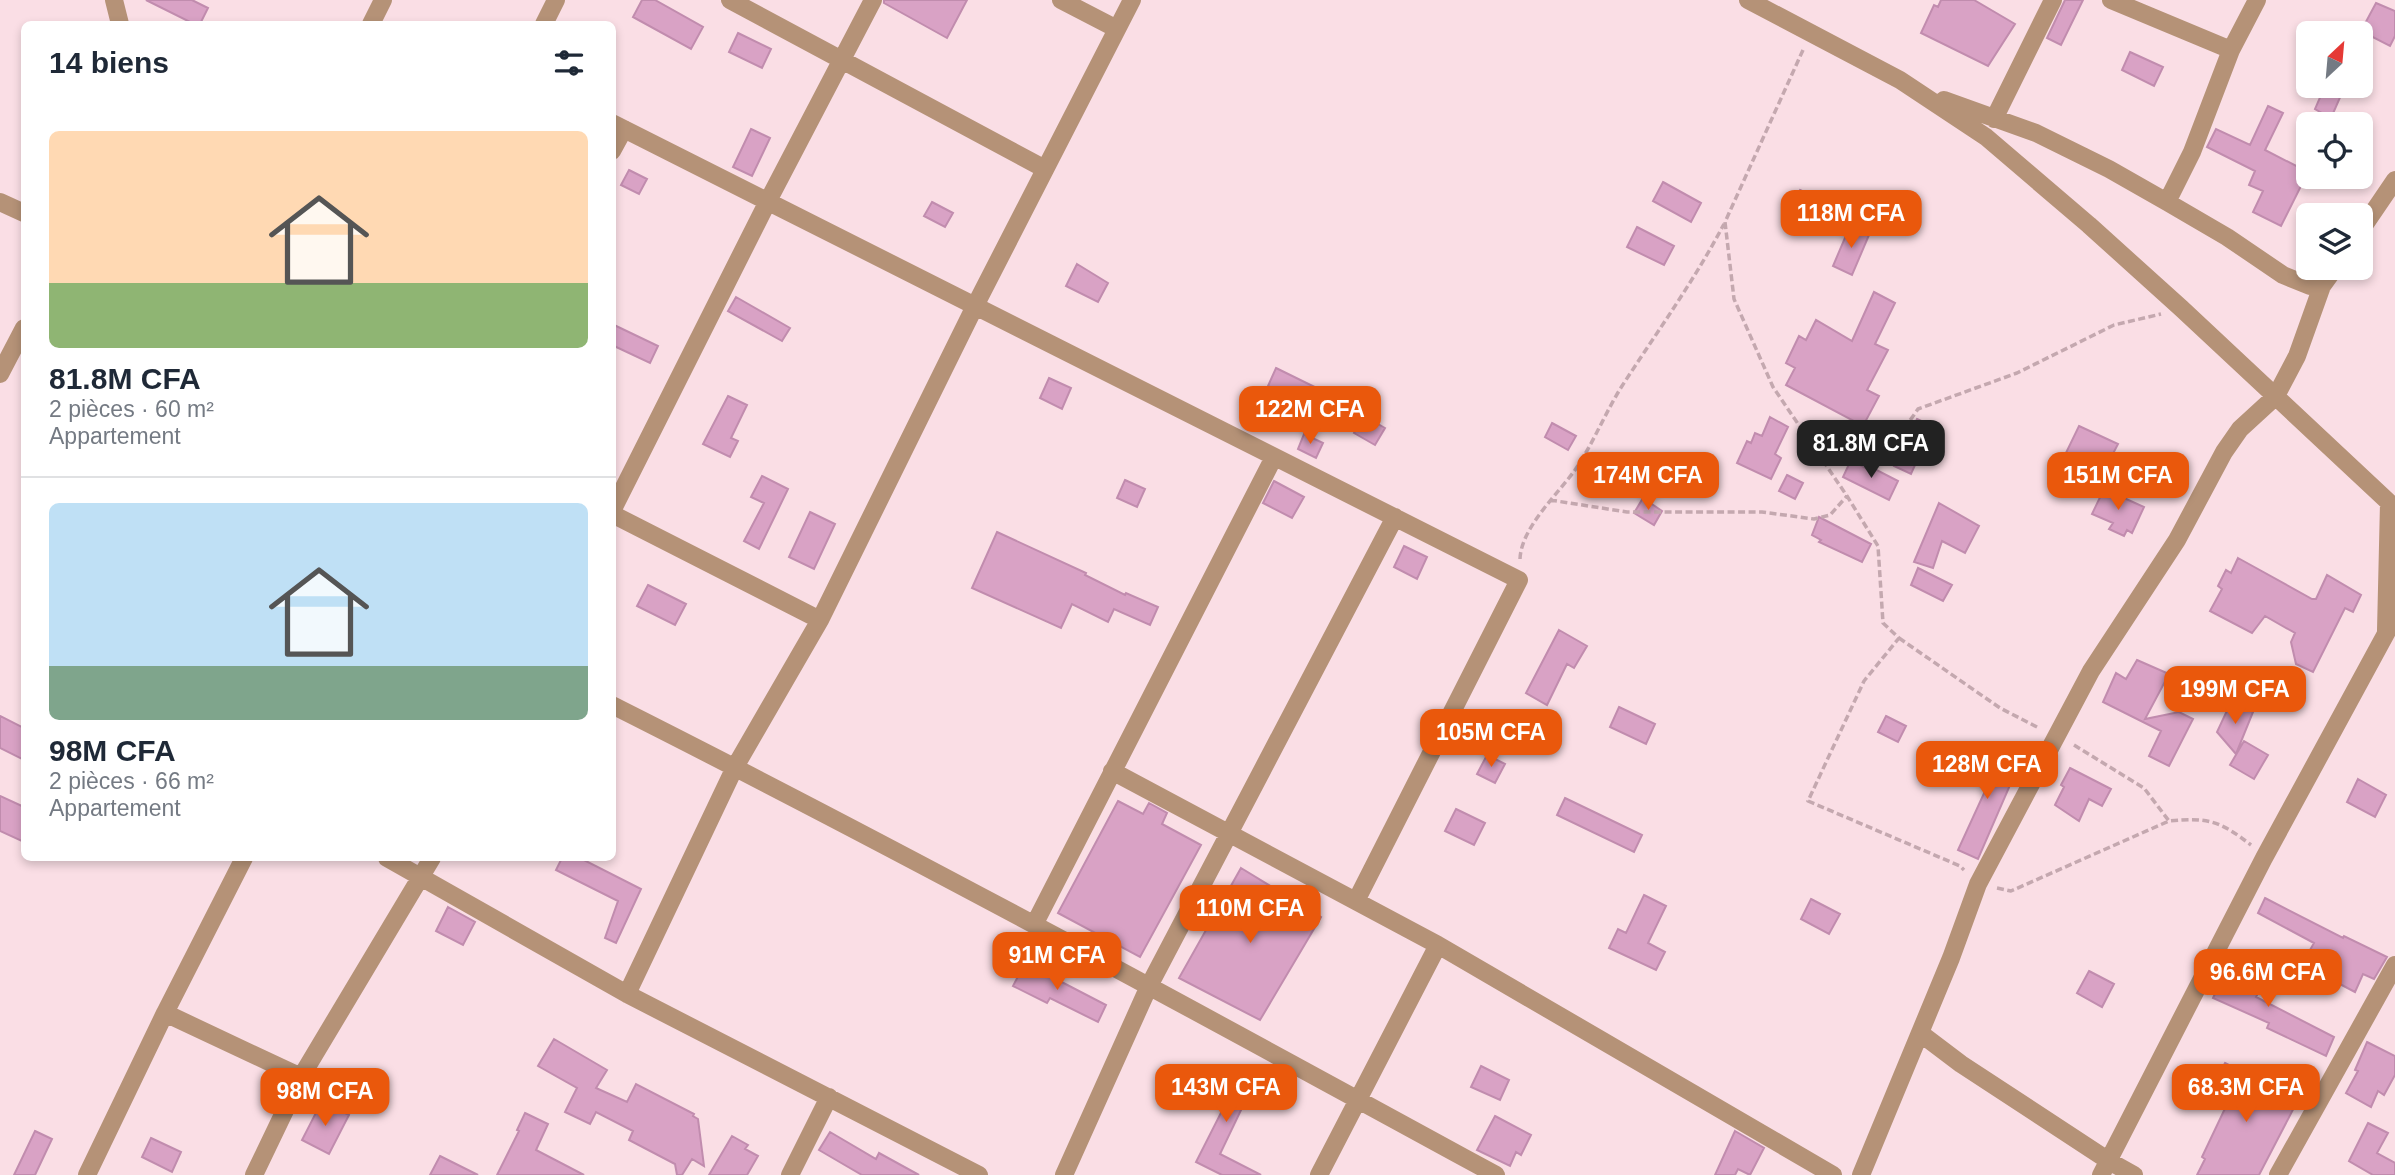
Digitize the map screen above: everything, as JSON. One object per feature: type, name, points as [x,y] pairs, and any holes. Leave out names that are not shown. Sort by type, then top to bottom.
[{"type":"street","points":[[114,0],[119,21]]},
{"type":"street","points":[[372,21],[383,0]]},
{"type":"street","points":[[546,21],[556,0]]},
{"type":"street","points":[[730,0],[1045,169]]},
{"type":"street","points":[[616,504],[768,201],[873,0]]},
{"type":"street","points":[[1061,0],[1117,29]]},
{"type":"street","points":[[627,994],[735,767],[820,620],[975,306],[1132,0]]},
{"type":"street","points":[[1748,0],[1900,80],[1965,109],[2036,133],[2109,169],[2227,237],[2283,275],[2310,286],[2322,286]]},
{"type":"street","points":[[1994,118],[2053,0]]},
{"type":"street","points":[[2111,0],[2231,50]]},
{"type":"street","points":[[2167,202],[2192,152],[2231,50],[2257,0]]},
{"type":"street","points":[[1900,80],[1986,137],[2181,308],[2392,506],[2391,624],[2264,858],[2105,1168]]},
{"type":"street","points":[[618,126],[1519,580],[1356,901]]},
{"type":"street","points":[[2373,212],[2395,180]]},
{"type":"street","points":[[0,202],[21,212]]},
{"type":"street","points":[[1861,1175],[1951,958],[1978,884],[2091,671],[2177,540],[2224,452],[2240,429],[2276,396],[2297,356],[2326,280]]},
{"type":"street","points":[[0,373],[21,334]]},
{"type":"street","points":[[1034,925],[1274,457]]},
{"type":"street","points":[[616,514],[820,620]]},
{"type":"street","points":[[1064,1175],[1149,986],[1395,517]]},
{"type":"street","points":[[616,707],[1149,986],[1496,1175]]},
{"type":"street","points":[[1112,771],[1438,945],[1833,1175]]},
{"type":"street","points":[[87,1175],[242,861]]},
{"type":"street","points":[[393,861],[627,994],[979,1175]]},
{"type":"street","points":[[254,1175],[301,1077],[430,861]]},
{"type":"street","points":[[1319,1175],[1438,945]]},
{"type":"street","points":[[2278,1175],[2395,965]]},
{"type":"street","points":[[165,1013],[301,1077]]},
{"type":"street","points":[[1920,1033],[2105,1168],[2134,1175]]},
{"type":"street","points":[[790,1175],[829,1097]]},
{"type":"path","points":[[1519,580],[1520,550],[1550,500],[1575,469],[1620,389],[1688,289],[1725,222],[1811,33]]},
{"type":"path","points":[[1725,222],[1734,299],[1773,387],[1878,546],[1883,623],[1899,638],[2000,708],[2091,754],[2144,788],[2169,821]]},
{"type":"path","points":[[1806,435],[1823,423],[1876,447],[1885,446],[1895,442],[1918,408],[2017,373],[2114,325],[2181,308]]},
{"type":"path","points":[[1550,500],[1626,512],[1762,513],[1814,519],[1830,514],[1847,496]]},
{"type":"path","points":[[1899,638],[1864,681],[1808,801],[1960,866],[1978,884],[2011,891],[2169,821],[2196,818],[2227,827],[2264,858]]},
{"type":"building","points":[[146,0],[192,0],[208,8],[202,21],[188,21]]},
{"type":"building","points":[[642,0],[655,0],[703,27],[691,49],[633,17]]},
{"type":"building","points":[[884,0],[967,0],[947,38],[884,3]]},
{"type":"building","points":[[1941,0],[1974,0],[2015,24],[1988,66],[1921,33],[1934,5],[1938,7]]},
{"type":"building","points":[[2065,0],[2083,0],[2061,45],[2047,38]]},
{"type":"building","points":[[2376,3],[2395,11],[2395,36],[2390,46],[2373,37],[2373,21],[2366,21]]},
{"type":"building","points":[[738,33],[771,49],[762,68],[729,52]]},
{"type":"building","points":[[2130,52],[2163,67],[2154,86],[2122,70]]},
{"type":"building","points":[[2320,98],[2340,98],[2334,112],[2320,112],[2315,109]]},
{"type":"building","points":[[2268,106],[2283,113],[2265,150],[2296,166],[2296,189],[2300,189],[2281,226],[2253,212],[2263,191],[2249,185],[2255,171],[2207,147],[2216,129],[2250,145]]},
{"type":"building","points":[[751,129],[770,138],[752,176],[733,167]]},
{"type":"building","points":[[629,170],[647,179],[639,194],[621,185]]},
{"type":"building","points":[[1663,182],[1701,203],[1691,222],[1653,201]]},
{"type":"building","points":[[1800,190],[1840,210],[1831,228],[1791,207]]},
{"type":"building","points":[[932,202],[953,213],[945,227],[924,216]]},
{"type":"building","points":[[1850,226],[1869,235],[1852,275],[1833,266]]},
{"type":"building","points":[[1637,227],[1674,246],[1664,265],[1627,247]]},
{"type":"building","points":[[1077,264],[1108,283],[1098,302],[1066,286]]},
{"type":"building","points":[[1874,292],[1895,303],[1875,344],[1888,350],[1867,390],[1879,396],[1863,426],[1786,385],[1795,368],[1786,363],[1799,336],[1806,340],[1816,320],[1852,341]]},
{"type":"building","points":[[736,297],[790,328],[782,341],[728,311]]},
{"type":"building","points":[[616,326],[658,346],[650,363],[616,347]]},
{"type":"building","points":[[1276,368],[1329,394],[1322,410],[1268,386]]},
{"type":"building","points":[[1049,378],[1071,388],[1062,409],[1040,398]]},
{"type":"building","points":[[728,396],[747,405],[731,438],[738,441],[730,457],[703,444]]},
{"type":"building","points":[[1364,416],[1385,428],[1375,445],[1354,433]]},
{"type":"building","points":[[1770,417],[1788,427],[1775,454],[1781,458],[1771,479],[1737,463],[1747,441],[1751,443],[1755,433],[1762,436]]},
{"type":"building","points":[[1917,419],[1943,431],[1935,450],[1924,445],[1911,474],[1894,466]]},
{"type":"building","points":[[1552,423],[1576,436],[1568,450],[1545,437]]},
{"type":"building","points":[[2079,426],[2118,444],[2101,477],[2063,459]]},
{"type":"building","points":[[1304,434],[1323,443],[1316,458],[1298,449]]},
{"type":"building","points":[[1851,460],[1898,481],[1889,500],[1843,477]]},
{"type":"building","points":[[1787,475],[1803,483],[1795,499],[1779,491]]},
{"type":"building","points":[[762,476],[788,489],[759,549],[744,541],[764,503],[751,497]]},
{"type":"building","points":[[1125,480],[1145,489],[1137,507],[1117,498]]},
{"type":"building","points":[[1274,481],[1304,497],[1292,518],[1263,503]]},
{"type":"building","points":[[2104,489],[2144,507],[2132,533],[2127,530],[2124,536],[2109,529],[2113,523],[2092,514]]},
{"type":"building","points":[[1643,498],[1662,511],[1654,525],[1634,513]]},
{"type":"building","points":[[1939,503],[1979,526],[1965,553],[1942,541],[1933,568],[1914,562]]},
{"type":"building","points":[[810,512],[835,524],[814,569],[789,557]]},
{"type":"building","points":[[1819,517],[1871,544],[1862,562],[1819,542],[1821,540],[1812,535]]},
{"type":"building","points":[[997,532],[1086,573],[1085,575],[1125,595],[1126,593],[1158,607],[1150,625],[1114,609],[1108,622],[1072,604],[1061,628],[972,588]]},
{"type":"building","points":[[1404,546],[1427,557],[1417,579],[1394,567]]},
{"type":"building","points":[[2238,558],[2312,599],[2316,599],[2327,575],[2361,595],[2353,612],[2345,608],[2313,672],[2296,664],[2291,642],[2295,633],[2265,616],[2252,633],[2210,611],[2222,589],[2218,586],[2226,570],[2231,573]]},
{"type":"building","points":[[1918,568],[1952,585],[1943,601],[1911,585]]},
{"type":"building","points":[[648,585],[686,604],[675,625],[637,606]]},
{"type":"building","points":[[1559,630],[1587,646],[1574,668],[1567,664],[1547,705],[1526,693]]},
{"type":"building","points":[[2137,660],[2169,674],[2145,719],[2179,712],[2193,719],[2169,766],[2149,756],[2161,731],[2103,702],[2116,673],[2126,679]]},
{"type":"building","points":[[2231,702],[2253,712],[2236,754],[2217,732]]},
{"type":"building","points":[[1619,707],[1655,724],[1646,744],[1610,727]]},
{"type":"building","points":[[0,716],[21,726],[21,758],[0,748]]},
{"type":"building","points":[[1886,716],[1906,726],[1898,742],[1878,732]]},
{"type":"building","points":[[2244,741],[2268,755],[2254,779],[2230,765]]},
{"type":"building","points":[[1981,752],[2017,769],[1978,859],[1958,850],[1986,789],[1967,780]]},
{"type":"building","points":[[1487,755],[1505,764],[1495,783],[1477,774]]},
{"type":"building","points":[[2070,768],[2111,789],[2102,806],[2089,799],[2079,821],[2055,805]]},
{"type":"building","points":[[2358,779],[2386,795],[2375,817],[2347,802]]},
{"type":"building","points":[[0,796],[21,806],[21,841],[0,831]]},
{"type":"building","points":[[1565,798],[1642,835],[1634,852],[1557,815]]},
{"type":"building","points":[[1118,801],[1143,814],[1149,803],[1167,813],[1162,824],[1201,845],[1140,957],[1058,913]]},
{"type":"building","points":[[1456,809],[1485,823],[1474,845],[1445,831]]},
{"type":"building","points":[[560,861],[586,861],[641,889],[616,943],[605,938],[618,901],[556,870]]},
{"type":"building","points":[[1241,868],[1321,917],[1260,1020],[1179,978]]},
{"type":"building","points":[[1644,895],[1666,906],[1648,943],[1665,952],[1656,970],[1609,948],[1618,929],[1626,933]]},
{"type":"building","points":[[2265,898],[2387,957],[2374,979],[2363,974],[2355,992],[2302,964],[2314,943],[2258,913]]},
{"type":"building","points":[[1811,899],[1840,914],[1829,934],[1801,919]]},
{"type":"building","points":[[448,907],[475,922],[463,945],[436,931]]},
{"type":"building","points":[[1025,963],[1106,1005],[1098,1022],[1050,998],[1047,1003],[1013,986]]},
{"type":"building","points":[[2234,963],[2260,976],[2258,980],[2264,983],[2256,997],[2334,1037],[2326,1056],[2267,1028],[2269,1023],[2213,998],[2228,966],[2232,968]]},
{"type":"building","points":[[2089,971],[2114,984],[2102,1007],[2077,993]]},
{"type":"building","points":[[554,1039],[607,1070],[596,1088],[627,1102],[636,1084],[694,1114],[698,1119],[704,1166],[692,1159],[682,1175],[677,1175],[675,1164],[629,1140],[633,1131],[596,1112],[590,1124],[565,1112],[577,1088],[538,1066]]},
{"type":"building","points":[[2367,1042],[2395,1056],[2395,1075],[2384,1095],[2378,1091],[2371,1107],[2346,1093],[2358,1071],[2355,1070]]},
{"type":"building","points":[[2225,1063],[2246,1074],[2248,1071],[2298,1100],[2259,1175],[2197,1175],[2205,1159],[2202,1157],[2230,1098],[2211,1089]]},
{"type":"building","points":[[1481,1066],[1509,1080],[1500,1100],[1471,1087]]},
{"type":"building","points":[[1219,1067],[1253,1085],[1220,1154],[1261,1175],[1222,1175],[1196,1162],[1228,1099],[1207,1088]]},
{"type":"building","points":[[322,1101],[349,1115],[329,1154],[302,1140]]},
{"type":"building","points":[[525,1113],[548,1124],[536,1150],[584,1175],[497,1175]]},
{"type":"building","points":[[1495,1116],[1531,1135],[1521,1155],[1516,1152],[1510,1166],[1477,1150]]},
{"type":"building","points":[[2368,1123],[2388,1133],[2377,1153],[2395,1163],[2395,1175],[2373,1175],[2349,1161]]},
{"type":"building","points":[[35,1131],[52,1139],[35,1175],[14,1175]]},
{"type":"building","points":[[1735,1131],[1764,1148],[1750,1175],[1738,1169],[1735,1175],[1715,1175]]},
{"type":"building","points":[[830,1132],[876,1159],[879,1153],[919,1175],[862,1175],[819,1150]]},
{"type":"building","points":[[732,1136],[748,1145],[745,1149],[758,1156],[747,1175],[709,1175]]},
{"type":"building","points":[[151,1138],[181,1152],[172,1172],[142,1157]]},
{"type":"building","points":[[440,1156],[478,1175],[430,1175]]}]
